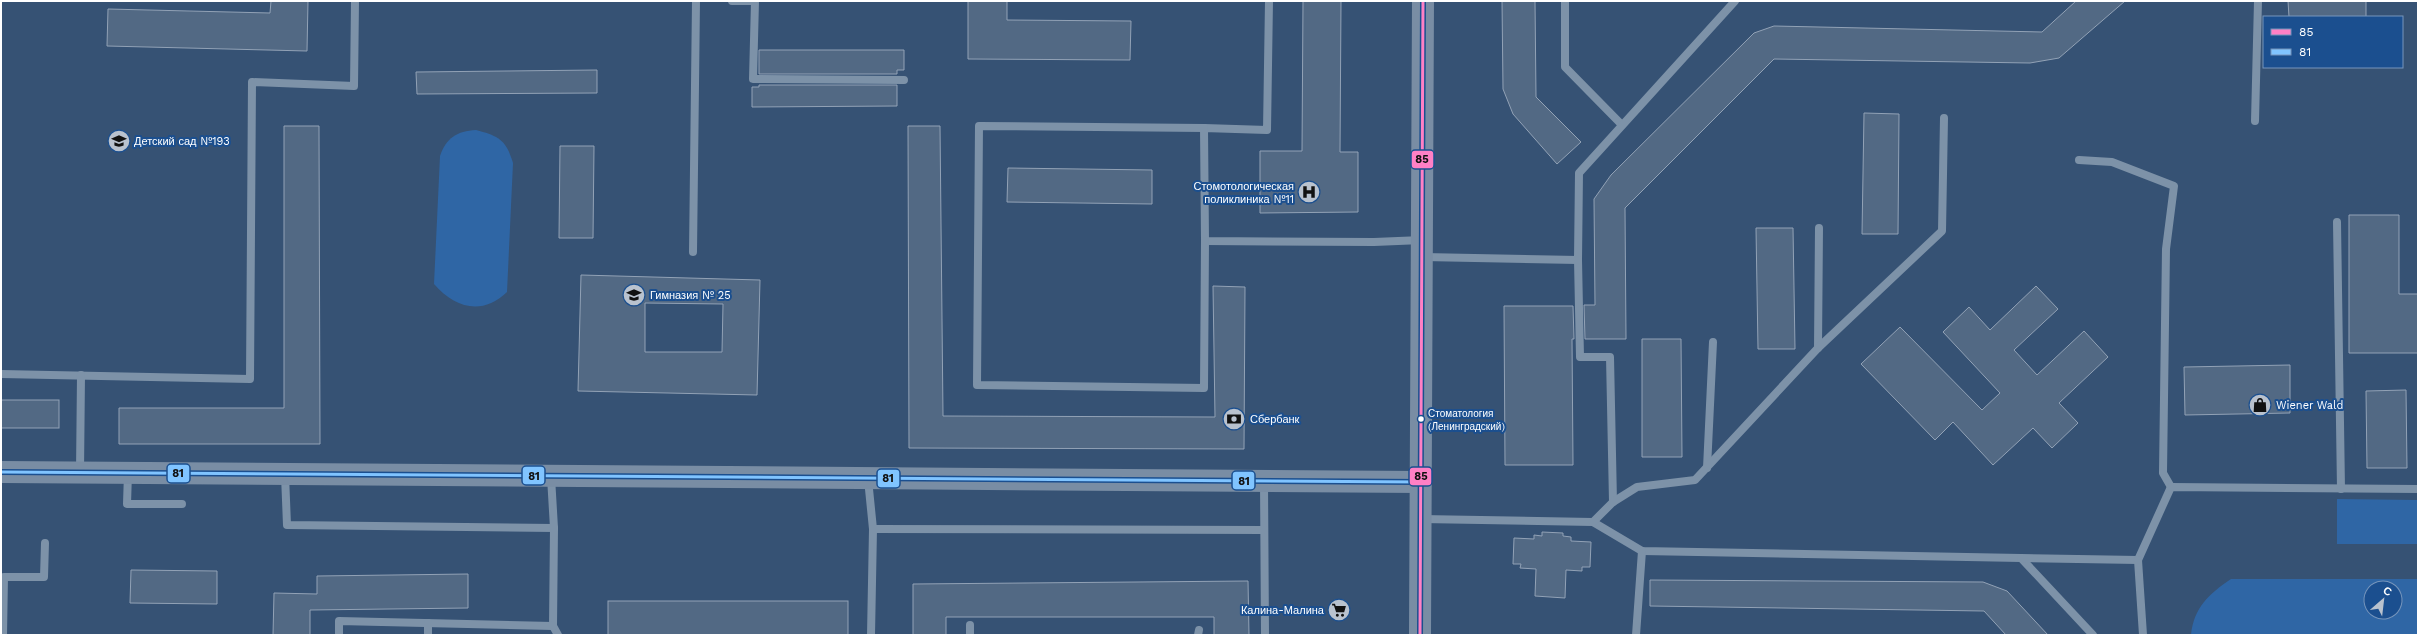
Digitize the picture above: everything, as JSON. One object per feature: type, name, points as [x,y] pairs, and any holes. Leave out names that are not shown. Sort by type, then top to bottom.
[{"type":"street","points":[[1420,635],[1423,1]]},
{"type":"street","points":[[1,472],[1421,482]]},
{"type":"lane","points":[[1,374],[250,379],[252,82],[354,86],[355,1]]},
{"type":"lane","points":[[693,252],[696,1]]},
{"type":"lane","points":[[732,1],[755,1],[753,79],[904,80]]},
{"type":"lane","points":[[1204,128],[1204,388],[977,385],[979,126],[1204,128],[1267,130],[1269,1]]},
{"type":"lane","points":[[1565,1],[1565,67],[1622,125]]},
{"type":"lane","points":[[1613,502],[1610,357],[1580,357],[1578,260],[1579,173],[1735,1]]},
{"type":"lane","points":[[2255,121],[2258,1]]},
{"type":"lane","points":[[1592,522],[1613,502],[1637,487],[1696,480],[1818,348],[1942,231],[1944,118]]},
{"type":"lane","points":[[2079,160],[2112,162],[2174,186],[2166,249],[2163,473],[2171,487]]},
{"type":"lane","points":[[2337,222],[2341,489]]},
{"type":"lane","points":[[1818,348],[1819,228]]},
{"type":"lane","points":[[1205,241],[1374,242],[1422,249],[1578,260]]},
{"type":"lane","points":[[1707,468],[1713,342]]},
{"type":"lane","points":[[80,473],[81,375]]},
{"type":"lane","points":[[128,473],[127,504],[182,504]]},
{"type":"lane","points":[[285,474],[287,525],[554,528]]},
{"type":"lane","points":[[550,476],[554,528],[553,626],[558,635]]},
{"type":"lane","points":[[868,478],[873,529],[872,635]]},
{"type":"lane","points":[[1264,481],[1265,635]]},
{"type":"lane","points":[[2171,487],[2418,489]]},
{"type":"lane","points":[[2143,635],[2138,560],[2171,487]]},
{"type":"lane","points":[[1421,519],[1592,522],[1642,551],[2138,560]]},
{"type":"lane","points":[[873,529],[1264,530]]},
{"type":"lane","points":[[3,635],[4,576],[44,577],[45,542]]},
{"type":"lane","points":[[1636,635],[1642,551]]},
{"type":"lane","points":[[2021,558],[2093,635]]},
{"type":"lane","points":[[339,635],[339,621],[553,626]]},
{"type":"lane","points":[[428,623],[428,635]]},
{"type":"lane","points":[[970,625],[970,635]]},
{"type":"shaded area","points":[[476,130],[490,134],[500,140],[508,149],[513,163],[507,292],[498,300],[488,304],[469,306],[451,299],[434,284],[440,156],[445,144],[453,137],[463,132]]},
{"type":"shaded area","points":[[2337,499],[2418,500],[2418,544],[2337,544]]},
{"type":"shaded area","points":[[2231,579],[2418,579],[2418,635],[2191,635],[2195,617],[2199,609],[2209,596]]},
{"type":"building","points":[[271,1],[308,1],[307,51],[107,46],[108,9],[270,13]]},
{"type":"building","points":[[968,1],[1007,1],[1007,20],[1131,21],[1130,60],[968,59]]},
{"type":"building","points":[[1303,1],[1341,1],[1340,152],[1358,152],[1358,212],[1260,213],[1260,151],[1302,151]]},
{"type":"building","points":[[1502,1],[1535,1],[1536,97],[1581,142],[1557,164],[1513,114],[1503,89]]},
{"type":"building","points":[[2076,1],[2125,1],[2059,58],[2030,63],[1774,59],[1625,208],[1626,339],[1585,339],[1584,305],[1595,305],[1594,199],[1611,175],[1754,33],[1774,26],[2042,32]]},
{"type":"building","points":[[2288,1],[2366,1],[2366,16],[2289,16]]},
{"type":"building","points":[[759,50],[904,50],[904,70],[897,70],[897,74],[759,74]]},
{"type":"building","points":[[597,70],[597,93],[417,94],[416,72]]},
{"type":"building","points":[[759,85],[897,85],[897,106],[752,107],[752,87],[759,87]]},
{"type":"building","points":[[1864,113],[1899,114],[1898,234],[1862,234]]},
{"type":"building","points":[[284,126],[319,126],[320,444],[119,444],[119,408],[284,408]]},
{"type":"building","points":[[908,126],[940,126],[943,416],[1215,417],[1213,286],[1245,287],[1244,449],[909,448]]},
{"type":"building","points":[[560,146],[594,146],[593,238],[559,238]]},
{"type":"building","points":[[1008,168],[1152,170],[1152,204],[1007,202]]},
{"type":"building","points":[[2349,215],[2399,215],[2399,294],[2418,294],[2418,353],[2349,353]]},
{"type":"building","points":[[1756,228],[1793,228],[1795,349],[1758,349]]},
{"type":"building","points":[[581,275],[760,280],[757,395],[578,391]],"holes":[[[645,303],[723,304],[722,352],[645,352]]]},
{"type":"building","points":[[2036,286],[2058,309],[2014,350],[2037,375],[2084,331],[2108,357],[2059,403],[2078,423],[2052,448],[2033,428],[1993,465],[1953,422],[1935,440],[1861,364],[1900,327],[1982,410],[2000,393],[1943,332],[1969,307],[1990,330]]},
{"type":"building","points":[[1504,306],[1573,306],[1573,465],[1505,465]]},
{"type":"building","points":[[1642,339],[1681,339],[1682,457],[1642,457]]},
{"type":"building","points":[[2290,365],[2290,413],[2185,415],[2184,367]]},
{"type":"building","points":[[2406,390],[2407,468],[2367,468],[2366,391]]},
{"type":"building","points":[[1,400],[59,400],[59,428],[1,428]]},
{"type":"building","points":[[1542,532],[1563,533],[1563,536],[1571,537],[1571,541],[1591,542],[1590,567],[1582,567],[1582,571],[1566,570],[1565,598],[1535,596],[1536,569],[1520,568],[1521,564],[1513,564],[1514,538],[1534,539],[1534,535],[1542,536]]},
{"type":"building","points":[[131,570],[217,571],[217,604],[130,603]]},
{"type":"building","points":[[468,574],[468,608],[310,610],[310,635],[273,635],[274,593],[317,594],[317,576]]},
{"type":"building","points":[[1650,580],[1983,582],[2007,591],[2048,635],[2006,635],[1984,611],[1650,606]]},
{"type":"building","points":[[1248,581],[1249,635],[1214,635],[1214,617],[946,617],[946,635],[913,635],[913,584]]},
{"type":"building","points":[[608,601],[848,601],[848,635],[608,635]]},
{"type":"transit line","name":"85","points":[[1420,635],[1423,1]]},
{"type":"transit line","name":"81","points":[[1,472],[1421,482]]},
{"type":"place","name":"Детский сад №193","points":[[119,141]]},
{"type":"place","name":"Стомотологическая поликлиника №11","points":[[1309,192]]},
{"type":"place","name":"Гимназия № 25","points":[[634,295]]},
{"type":"place","name":"Wiener Wald","points":[[2260,405]]},
{"type":"place","name":"Сбербанк","points":[[1234,419]]},
{"type":"place","name":"Стоматология (Ленинградский)","points":[[1421,419]]},
{"type":"place","name":"Калина-Малина","points":[[1339,610]]}]
